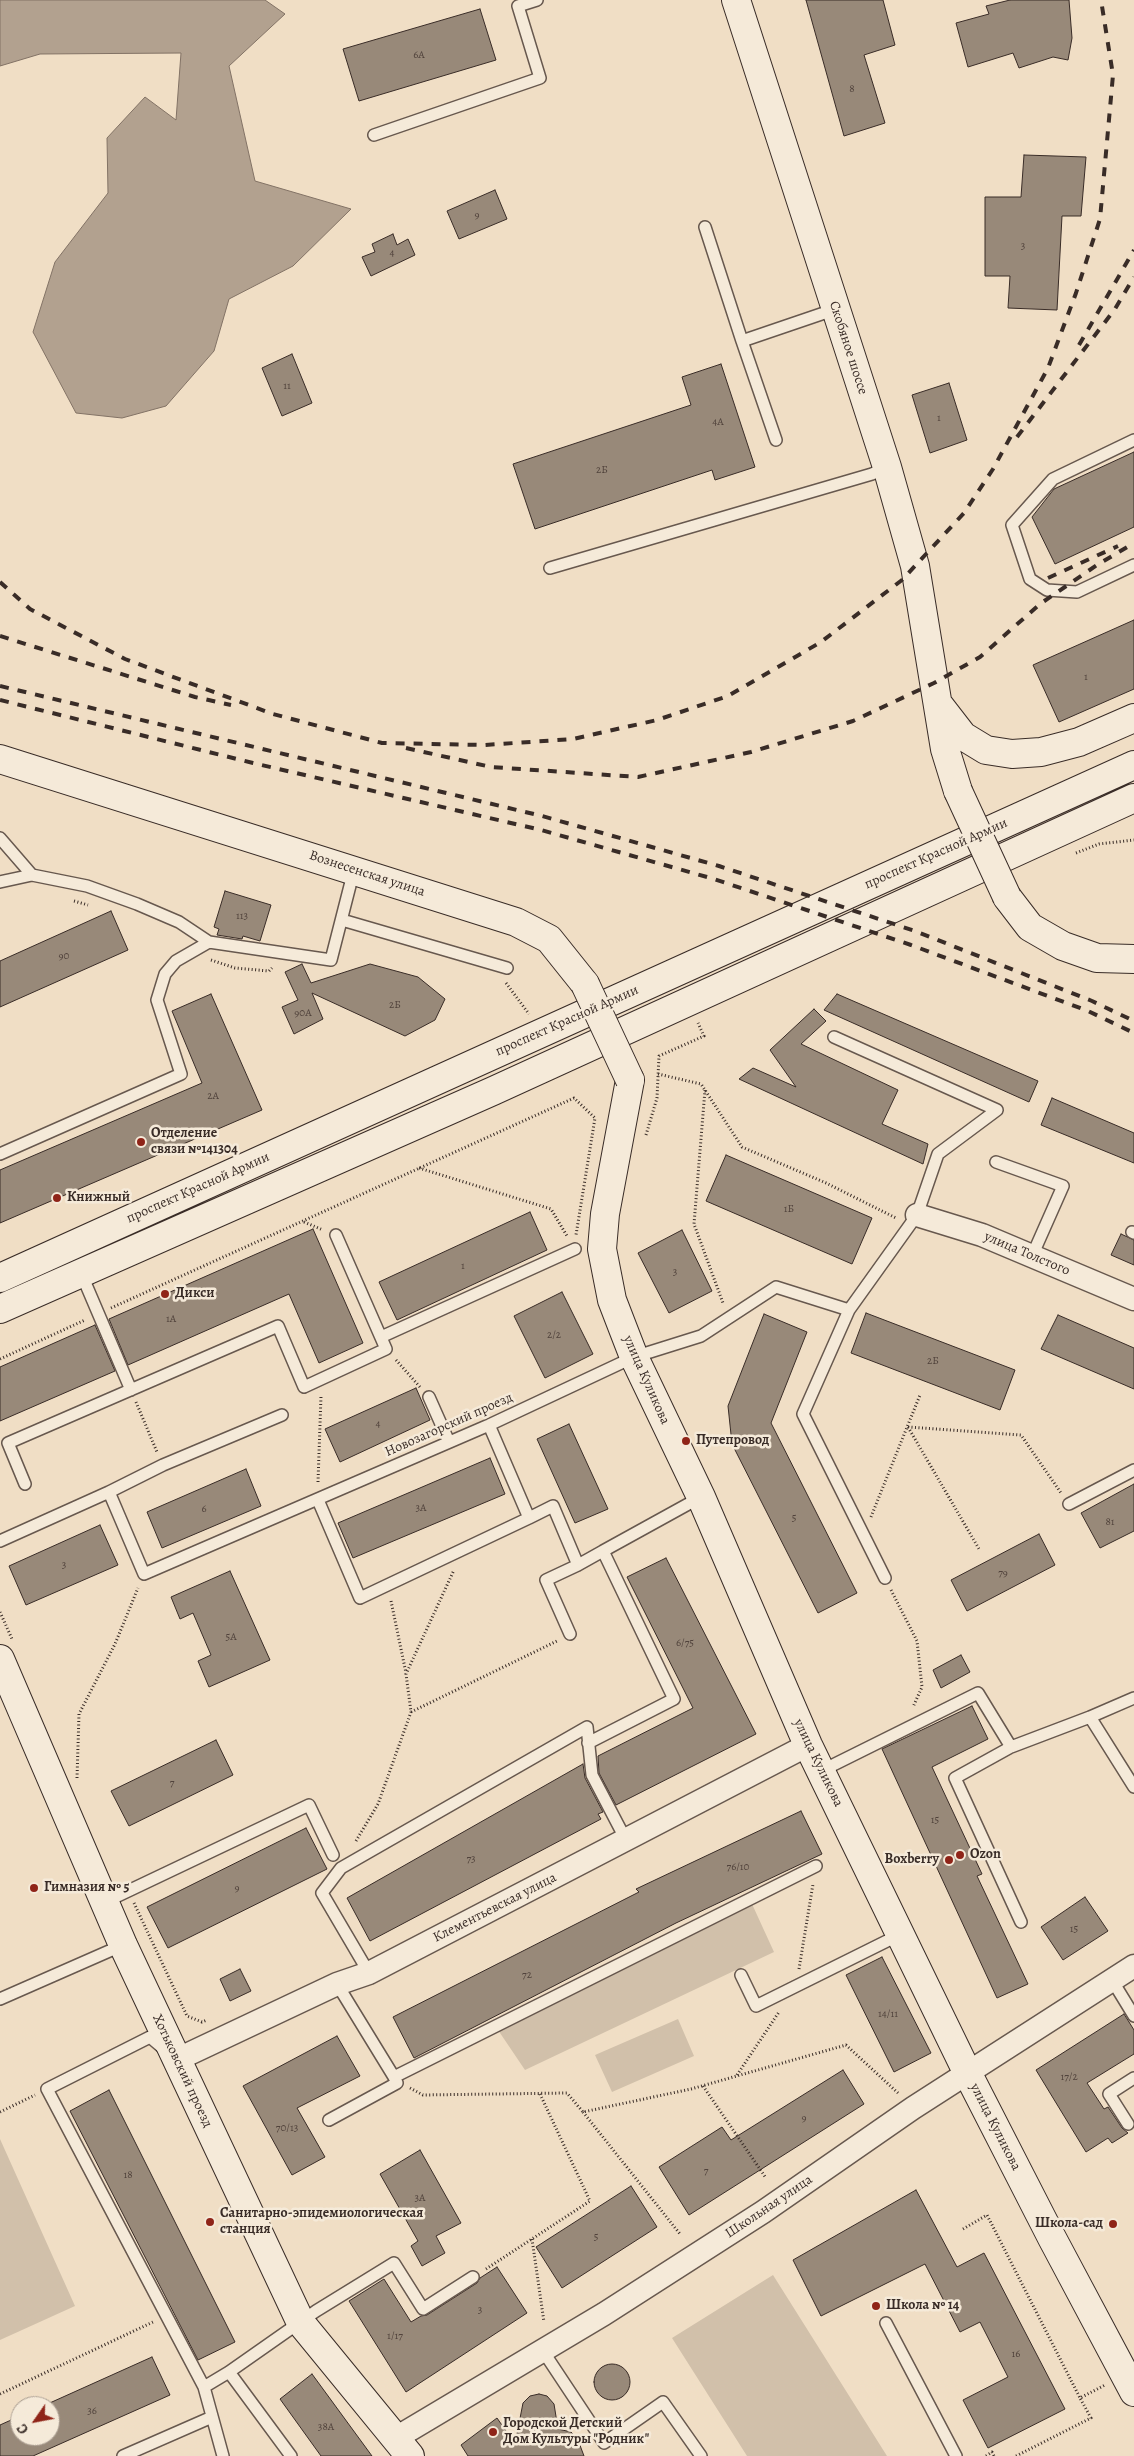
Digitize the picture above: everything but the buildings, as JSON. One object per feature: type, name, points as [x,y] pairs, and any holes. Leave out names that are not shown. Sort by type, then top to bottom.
[{"type":"main road","name":"Скобяное шоссе","points":[[736,0],[887,467],[915,566],[944,749],[958,791],[1007,897],[1030,926],[1063,946],[1097,958],[1134,959]]},
{"type":"main road","points":[[937,701],[963,736],[986,750],[1012,754],[1041,752],[1079,742],[1134,718]]},
{"type":"main road","name":"Вознесенская улица","points":[[0,759],[516,922],[548,939],[586,984],[627,1093]]},
{"type":"main road","name":"проспект Красной Армии","points":[[0,1278],[1134,765]]},
{"type":"main road","points":[[0,1309],[493,1091],[1134,798]]},
{"type":"main road","name":"улица Куликова","points":[[627,1093],[604,1214],[602,1249],[612,1300],[634,1357],[701,1497],[808,1745],[968,2074],[1134,2392]]},
{"type":"main road","name":"Хотьковский проезд","points":[[0,1659],[105,1902],[176,2060],[301,2323],[403,2447]]},
{"type":"street","name":"улица Толстого","points":[[913,1220],[982,1235],[1134,1299]]},
{"type":"street","name":"Клементьевская улица","points":[[176,2060],[337,1984],[370,1973],[808,1745]]},
{"type":"street","name":"Школьная улица","points":[[403,2447],[543,2351],[764,2212],[913,2108],[1134,1966]]},
{"type":"lane","points":[[374,135],[540,78],[517,3],[537,0]]},
{"type":"lane","points":[[705,227],[776,440]]},
{"type":"lane","points":[[742,341],[836,309]]},
{"type":"lane","points":[[1134,440],[1053,479],[1012,525],[1030,579],[1047,590],[1077,592],[1134,565]]},
{"type":"lane","points":[[550,568],[862,477],[887,467]]},
{"type":"lane","points":[[0,838],[32,876]]},
{"type":"lane","points":[[0,882],[32,876],[87,886],[179,922],[208,942],[331,960],[354,870]]},
{"type":"lane","points":[[342,920],[507,968]]},
{"type":"lane","points":[[0,1154],[181,1074],[156,1000],[165,974],[176,961],[208,942]]},
{"type":"lane","points":[[834,1037],[997,1110],[938,1154],[913,1220],[849,1310],[803,1414],[885,1578]]},
{"type":"lane","points":[[996,1162],[1063,1186],[1032,1256]]},
{"type":"lane","points":[[25,1484],[8,1443],[278,1326],[304,1387],[386,1349],[336,1235]]},
{"type":"lane","points":[[381,1337],[575,1249]]},
{"type":"lane","points":[[81,1273],[131,1390]]},
{"type":"lane","name":"Новозагорский проезд","points":[[144,1574],[489,1425],[634,1357],[701,1336],[776,1287],[849,1310]]},
{"type":"lane","points":[[429,1397],[449,1442]]},
{"type":"lane","points":[[0,1541],[109,1492],[163,1465],[282,1415]]},
{"type":"lane","points":[[489,1425],[529,1518]]},
{"type":"lane","points":[[1069,1504],[1134,1470]]},
{"type":"lane","points":[[109,1492],[144,1574]]},
{"type":"lane","points":[[570,1634],[546,1580],[604,1551],[701,1497]]},
{"type":"lane","points":[[318,1500],[360,1598],[553,1506],[578,1564]]},
{"type":"lane","points":[[588,1744],[674,1699],[604,1551]]},
{"type":"lane","points":[[821,1770],[978,1693],[1011,1747]]},
{"type":"lane","points":[[1021,1922],[956,1778],[1011,1747],[1134,1698]]},
{"type":"lane","points":[[1090,1717],[1134,1787]]},
{"type":"lane","points":[[370,1973],[322,1893],[341,1868],[587,1727],[592,1775],[626,1840]]},
{"type":"lane","points":[[105,1902],[309,1805],[333,1856]]},
{"type":"lane","points":[[394,2077],[816,1866]]},
{"type":"lane","points":[[741,1975],[756,2006],[901,1934]]},
{"type":"lane","points":[[0,1999],[124,1945]]},
{"type":"lane","points":[[1112,1980],[1134,2016]]},
{"type":"lane","points":[[329,2120],[397,2083],[337,1984]]},
{"type":"lane","points":[[176,2060],[150,2037],[47,2089],[204,2387],[223,2456]]},
{"type":"lane","points":[[1128,2124],[1109,2094],[1134,2078]]},
{"type":"lane","points":[[204,2387],[229,2372],[316,2311],[394,2263],[423,2309],[473,2277]]},
{"type":"lane","points":[[886,2323],[956,2456]]},
{"type":"lane","points":[[543,2351],[604,2443],[663,2402],[701,2456]]},
{"type":"lane","points":[[229,2372],[291,2456]]},
{"type":"lane","points":[[123,2456],[212,2417]]},
{"type":"path","points":[[1099,844],[1134,840]]},
{"type":"path","points":[[644,1142],[657,1098],[659,1056],[704,1036],[698,1022]]},
{"type":"path","points":[[658,1074],[701,1084],[742,1147],[913,1220]]},
{"type":"path","points":[[705,1089],[694,1224],[728,1318]]},
{"type":"path","points":[[0,1358],[574,1098],[595,1118],[579,1209],[575,1249]]},
{"type":"path","points":[[419,1168],[551,1209],[575,1249]]},
{"type":"path","points":[[303,1222],[336,1235]]},
{"type":"path","points":[[386,1349],[429,1397]]},
{"type":"path","points":[[318,1500],[321,1380]]},
{"type":"path","points":[[131,1390],[163,1465]]},
{"type":"path","points":[[864,1536],[920,1395]]},
{"type":"path","points":[[908,1426],[1021,1435],[1069,1504]]},
{"type":"path","points":[[908,1426],[979,1549]]},
{"type":"path","points":[[406,1674],[464,1547]]},
{"type":"path","points":[[77,1781],[79,1714],[115,1644],[144,1574]]},
{"type":"path","points":[[885,1578],[917,1640],[922,1687],[900,1731]]},
{"type":"path","points":[[341,1868],[378,1804],[411,1712],[406,1674],[388,1585]]},
{"type":"path","points":[[411,1712],[570,1634]]},
{"type":"path","points":[[187,2016],[202,2022],[211,2018]]},
{"type":"path","points":[[583,2112],[703,2085],[846,2045],[913,2108]]},
{"type":"path","points":[[394,2077],[423,2095],[567,2093],[680,2234]]},
{"type":"path","points":[[703,2085],[766,2178]]},
{"type":"path","points":[[0,2112],[47,2089]]},
{"type":"path","points":[[473,2277],[590,2201],[540,2094]]},
{"type":"path","points":[[963,2229],[987,2215],[1091,2418],[1016,2456]]},
{"type":"path","points":[[532,2239],[544,2322]]},
{"type":"path","points":[[0,2394],[166,2316]]},
{"type":"path","points":[[1080,2398],[1107,2384]]},
{"type":"path","points":[[986,2456],[992,2452],[994,2456]]},
{"type":"shaded area","points":[[0,0],[265,0],[285,14],[229,66],[255,181],[351,209],[293,266],[229,299],[214,351],[166,406],[122,418],[76,413],[33,332],[55,262],[108,193],[107,138],[145,97],[176,120],[181,53],[40,54],[0,66]]},
{"type":"shaded area","points":[[752,1904],[774,1952],[525,2070],[498,2030]]},
{"type":"shaded area","points":[[678,2019],[694,2056],[612,2092],[595,2055]]},
{"type":"shaded area","points":[[0,2139],[75,2306],[0,2340]]},
{"type":"shaded area","points":[[773,2275],[887,2456],[747,2456],[672,2338]]},
{"type":"railway","points":[[0,582],[30,609],[125,659],[273,714],[382,743],[485,745],[573,739],[657,720],[728,696],[821,642],[902,580],[964,513],[993,469],[1048,368],[1076,293],[1100,219],[1113,75],[1101,0]]},
{"type":"railway","points":[[1079,345],[1134,250]]},
{"type":"railway","points":[[1017,437],[1115,309],[1134,277]]},
{"type":"railway","points":[[406,748],[491,767],[638,777],[751,752],[853,721],[934,683],[980,657],[1040,604],[1097,565],[1134,543]]},
{"type":"railway","points":[[1048,578],[1118,546]]},
{"type":"railway","points":[[0,636],[195,697],[231,705]]},
{"type":"railway","points":[[0,686],[542,816],[719,866],[915,931],[1092,1001],[1134,1021]]},
{"type":"railway","points":[[0,700],[253,763],[541,830],[714,879],[911,945],[1088,1011],[1134,1033]]},
{"type":"place","name":"Отделение связи №141304","points":[[141,1142]]},
{"type":"place","name":"Книжный","points":[[57,1198]]},
{"type":"place","name":"Дикси","points":[[165,1294]]},
{"type":"place","name":"Путепровод","points":[[686,1441]]},
{"type":"place","name":"Ozon","points":[[960,1855]]},
{"type":"place","name":"Boxberry","points":[[949,1860]]},
{"type":"place","name":"Гимназия № 5","points":[[34,1888]]},
{"type":"place","name":"Санитарно-эпидемиологическая станция","points":[[210,2222]]},
{"type":"place","name":"Школа-сад","points":[[1113,2224]]},
{"type":"place","name":"Школа № 14","points":[[876,2306]]},
{"type":"place","name":"Городской Детский Дом Культуры \"Родник\"","points":[[493,2432]]}]
